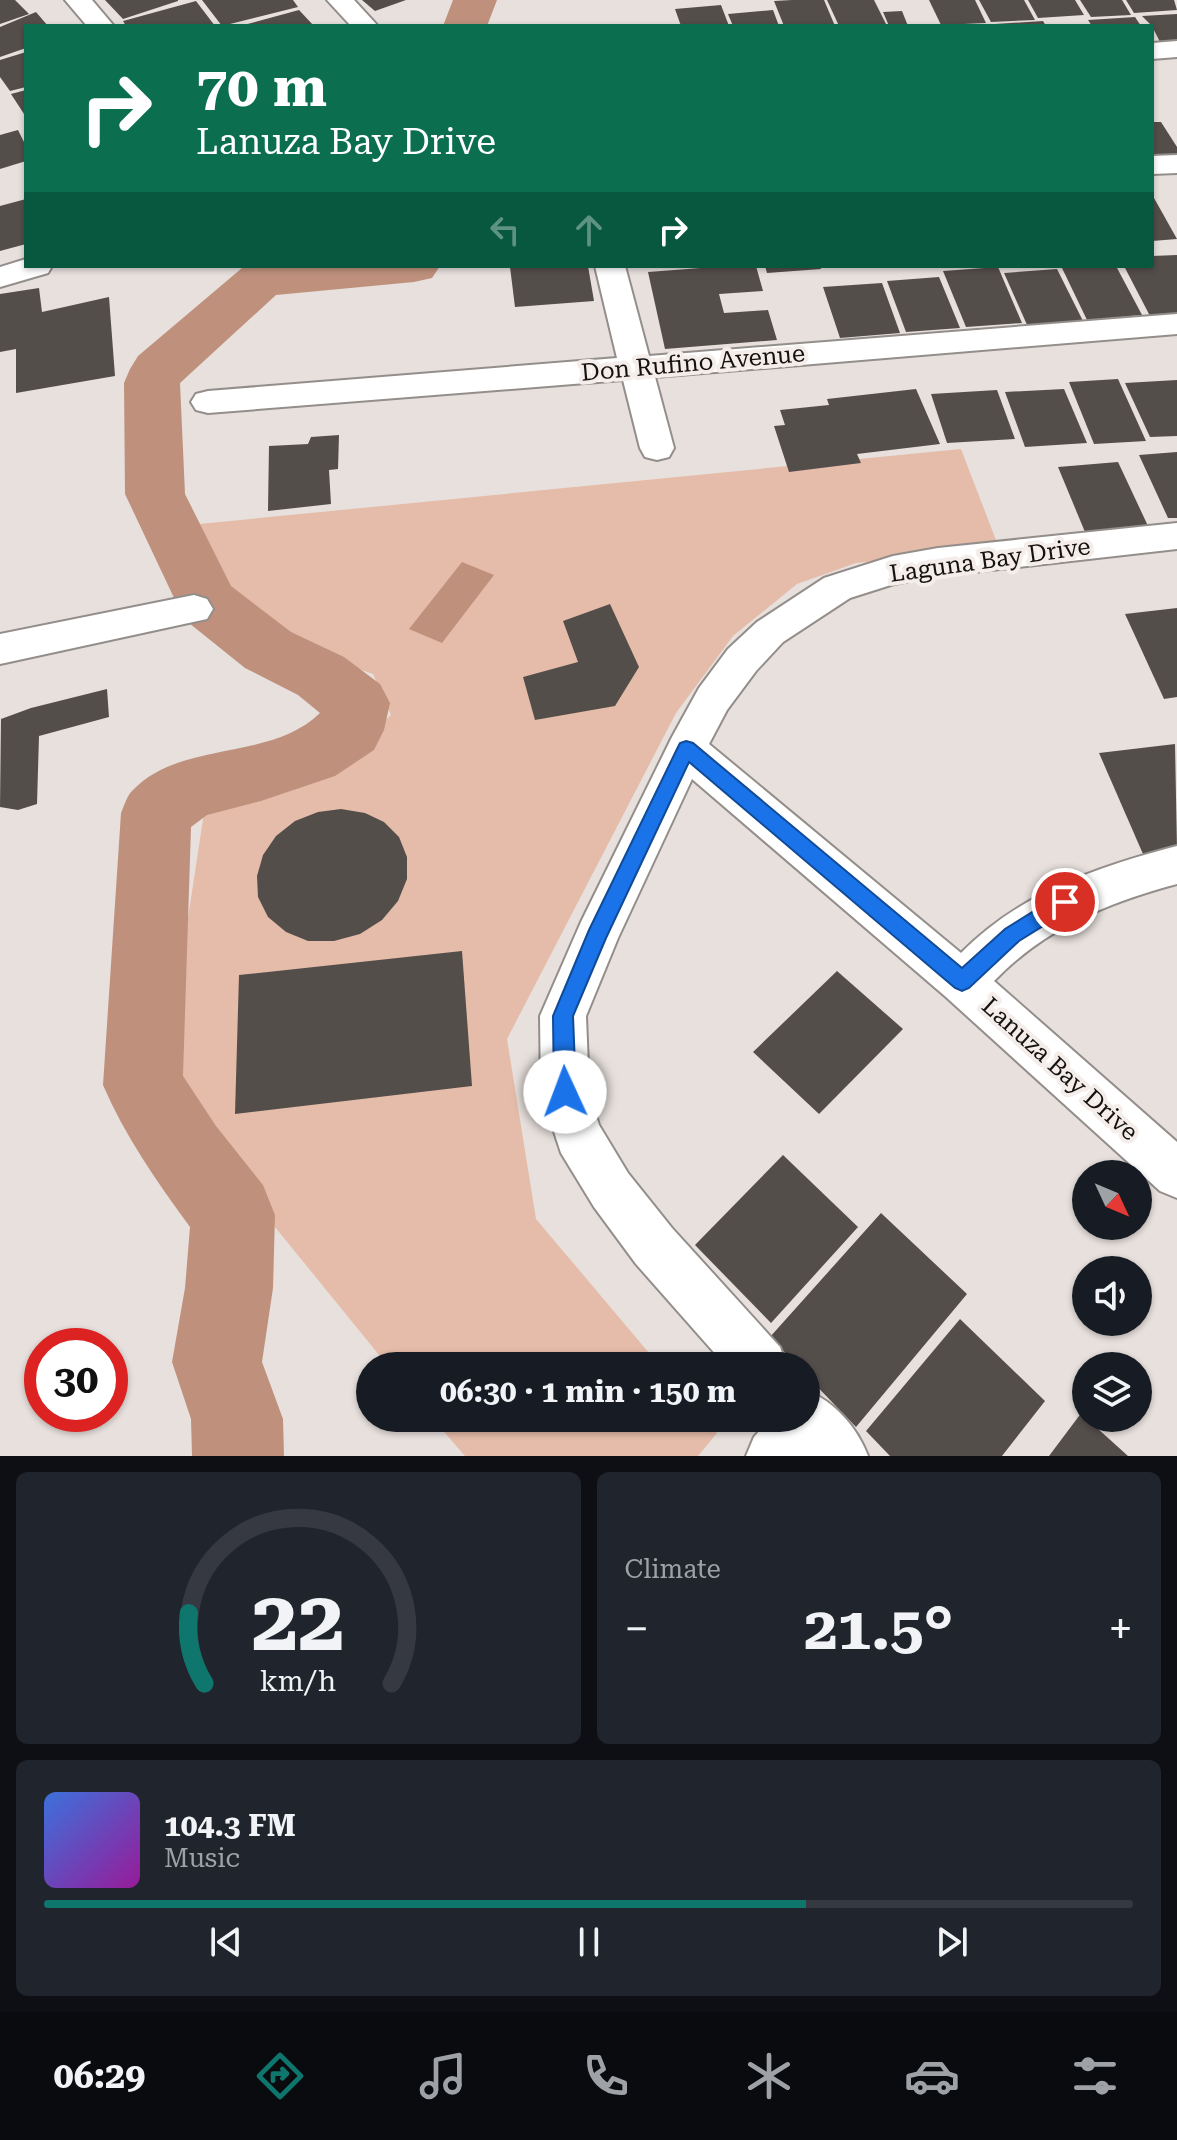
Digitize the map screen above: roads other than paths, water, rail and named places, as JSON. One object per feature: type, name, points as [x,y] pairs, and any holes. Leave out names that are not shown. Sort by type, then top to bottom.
[{"type":"street","points":[[78,0],[99,24]]},
{"type":"street","points":[[340,0],[363,24]]},
{"type":"street","points":[[1154,51],[1177,49]]},
{"type":"street","points":[[1154,165],[1177,164]]},
{"type":"street","points":[[0,277],[30,268]]},
{"type":"street","points":[[611,268],[657,448]]},
{"type":"street","name":"Don Rufino Avenue","points":[[208,402],[1177,324]]},
{"type":"street","name":"Laguna Bay Drive","points":[[749,1352],[654,1246],[611,1190],[578,1136],[565,1092],[563,1016],[597,936],[686,749],[713,699],[742,660],[770,632],[837,588],[893,570],[938,562],[1177,536]]},
{"type":"street","points":[[0,649],[194,609]]},
{"type":"street","name":"Lanuza Bay Drive","points":[[686,749],[962,982],[1177,1174]]},
{"type":"street","points":[[962,982],[1012,935],[1065,902],[1123,879],[1177,865]]},
{"type":"street","points":[[773,1456],[793,1432]]},
{"type":"street","points":[[819,1432],[841,1456]]},
{"type":"waterway","points":[[466,24],[475,0]]},
{"type":"waterway","points":[[238,1456],[237,1419],[217,1362],[229,1288],[233,1215],[187,1155],[143,1085],[156,813],[187,790],[311,756],[350,730],[356,703],[321,676],[268,650],[207,602],[155,494],[152,383],[158,369],[261,280],[392,268]]}]
